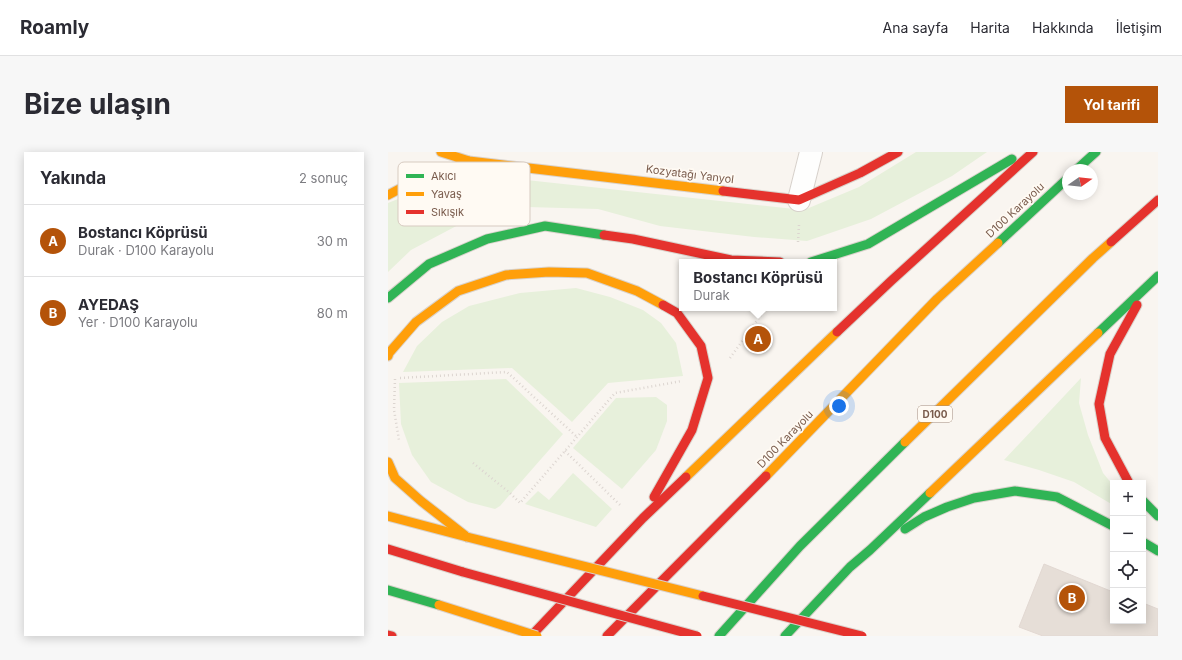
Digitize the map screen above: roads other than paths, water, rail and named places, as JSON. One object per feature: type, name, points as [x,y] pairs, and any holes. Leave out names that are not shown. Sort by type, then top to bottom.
[{"type":"main road","name":"Kozyatağı Yanyol","points":[[441,152],[469,161],[477,162]]},
{"type":"main road","points":[[799,200],[860,173],[898,152]]},
{"type":"main road","points":[[820,259],[868,244],[1023,152]]},
{"type":"main road","points":[[531,636],[643,518],[891,281],[1033,152]]},
{"type":"main road","points":[[1083,164],[1096,152]]},
{"type":"main road","name":"Kozyatağı Yanyol","points":[[530,168],[799,200]]},
{"type":"main road","name":"D100 Karayolu","points":[[608,636],[786,456],[937,299],[1062,184]]},
{"type":"main road","points":[[388,195],[398,190]]},
{"type":"main road","name":"D100","points":[[719,636],[800,546],[1088,264],[1158,200]]},
{"type":"main road","points":[[388,298],[429,264],[487,240],[545,226],[633,239],[726,259]]},
{"type":"main road","points":[[388,356],[416,322],[458,291],[506,275],[549,272],[587,273],[637,291],[677,313],[701,346],[708,378],[692,430],[643,518]]},
{"type":"main road","points":[[785,636],[850,567],[870,550],[1158,276]]},
{"type":"main road","points":[[1127,480],[1105,438],[1099,404],[1110,354],[1148,285]]},
{"type":"main road","points":[[388,462],[395,478],[421,501],[467,537]]},
{"type":"main road","points":[[870,550],[924,517],[947,507],[974,498],[1015,492],[1056,497],[1110,524]]},
{"type":"main road","points":[[1146,504],[1158,516]]},
{"type":"main road","points":[[388,516],[862,636]]},
{"type":"main road","points":[[1146,544],[1158,551]]},
{"type":"main road","points":[[388,549],[463,572],[697,636]]},
{"type":"main road","points":[[388,590],[537,636]]},
{"type":"main road","points":[[388,635],[392,636]]},
{"type":"street","points":[[799,200],[811,152]]},
{"type":"place","name":"Bostancı Köprüsü","points":[[758,339]]},
{"type":"place","name":"AYEDAŞ","points":[[1072,598]]}]
